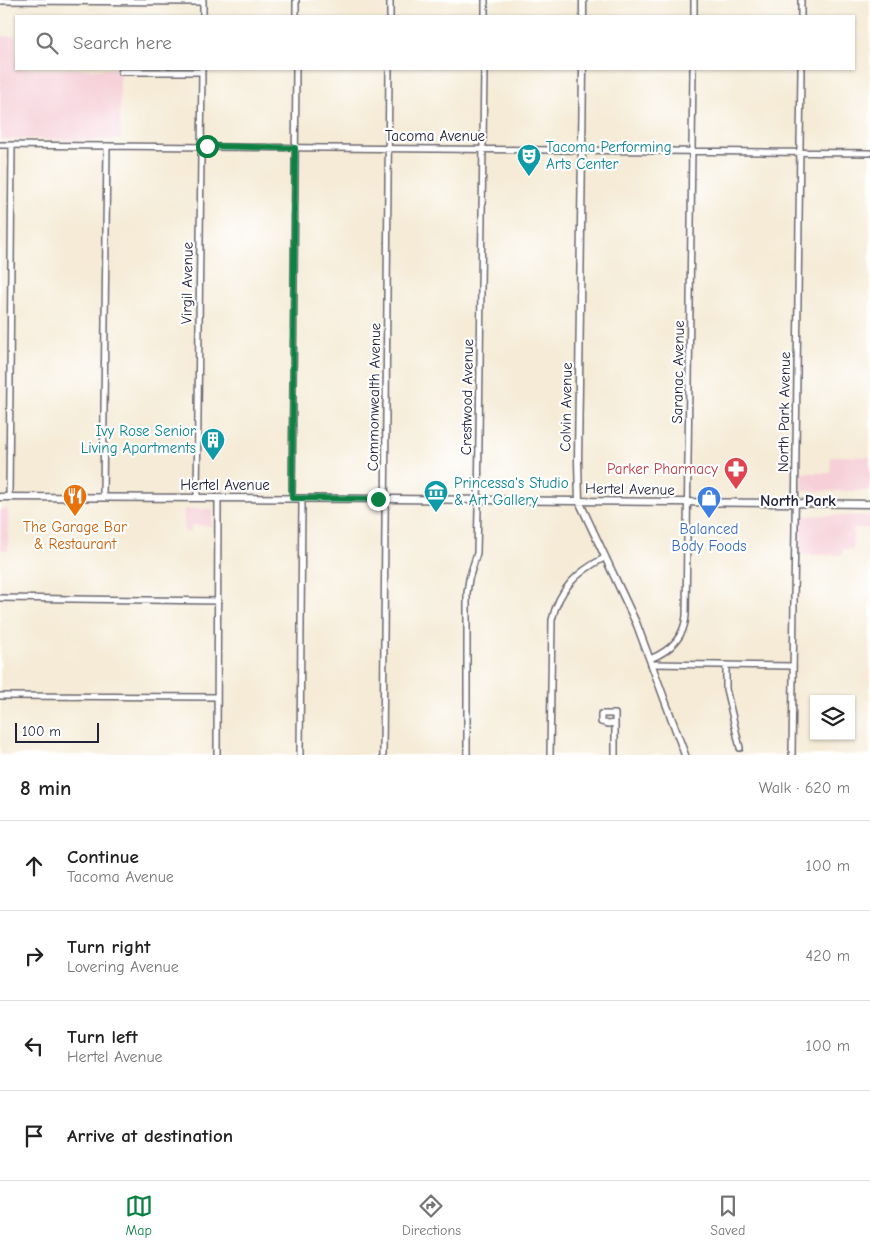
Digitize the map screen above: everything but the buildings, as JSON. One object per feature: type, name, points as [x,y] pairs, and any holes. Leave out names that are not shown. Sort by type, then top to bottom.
[{"type":"street","points":[[296,0],[296,15]]},
{"type":"street","points":[[390,0],[390,15]]},
{"type":"street","points":[[484,15],[485,0]]},
{"type":"street","points":[[583,0],[583,15]]},
{"type":"street","points":[[694,0],[694,15]]},
{"type":"street","points":[[801,0],[801,15]]},
{"type":"street","points":[[0,1],[203,1],[203,15]]},
{"type":"street","points":[[121,72],[202,70]]},
{"type":"street","name":"Virgil Avenue","points":[[197,498],[202,70]]},
{"type":"street","points":[[292,498],[296,70]]},
{"type":"street","name":"Commonwealth Avenue","points":[[383,755],[390,70]]},
{"type":"street","name":"Crestwood Avenue","points":[[466,755],[468,585],[477,553],[479,500],[484,70]]},
{"type":"street","name":"Colvin Avenue","points":[[583,70],[579,501],[604,558],[637,625],[685,755]]},
{"type":"street","name":"Saranac Avenue","points":[[651,661],[674,644],[680,637],[686,623],[694,70]]},
{"type":"street","name":"North Park Avenue","points":[[792,755],[801,70]]},
{"type":"street","name":"Tacoma Avenue","points":[[0,145],[870,153]]},
{"type":"street","points":[[9,497],[12,145]]},
{"type":"street","points":[[103,497],[107,146]]},
{"type":"street","name":"Hertel Avenue","points":[[0,497],[870,504]]},
{"type":"street","points":[[217,755],[218,498]]},
{"type":"street","points":[[300,755],[302,498]]},
{"type":"street","points":[[550,755],[552,620],[554,611],[562,594],[573,579],[582,571],[604,558]]},
{"type":"street","points":[[0,598],[218,600]]},
{"type":"street","points":[[651,661],[793,666]]},
{"type":"street","points":[[726,665],[726,689],[740,748]]},
{"type":"street","points":[[0,696],[217,697]]},
{"type":"street","points":[[615,723],[615,755]]},
{"type":"shaded area","points":[[0,36],[15,36],[15,70],[120,70],[120,140],[0,139]]},
{"type":"shaded area","points":[[831,456],[870,457],[870,491],[802,491],[803,473],[830,473]]},
{"type":"shaded area","points":[[0,509],[8,509],[8,550],[0,550]]},
{"type":"shaded area","points":[[184,509],[212,509],[212,526],[192,525],[191,532],[184,532]]},
{"type":"shaded area","points":[[801,515],[870,516],[870,528],[853,528],[853,549],[843,549],[842,555],[800,555]]},
{"type":"place","name":"Tacoma Performing Arts Center","points":[[529,177]]},
{"type":"place","name":"Ivy Rose Senior Living Apartments","points":[[213,461]]},
{"type":"place","name":"Parker Pharmacy","points":[[736,490]]},
{"type":"place","name":"Princessa's Studio & Art Gallery","points":[[436,513]]},
{"type":"place","name":"The Garage Bar & Restaurant","points":[[75,517]]},
{"type":"place","name":"Balanced Body Foods","points":[[709,519]]},
{"type":"district","name":"North Park","points":[[798,501]]},
{"type":"route","points":[[207,146],[295,148],[292,498],[378,499]]}]
